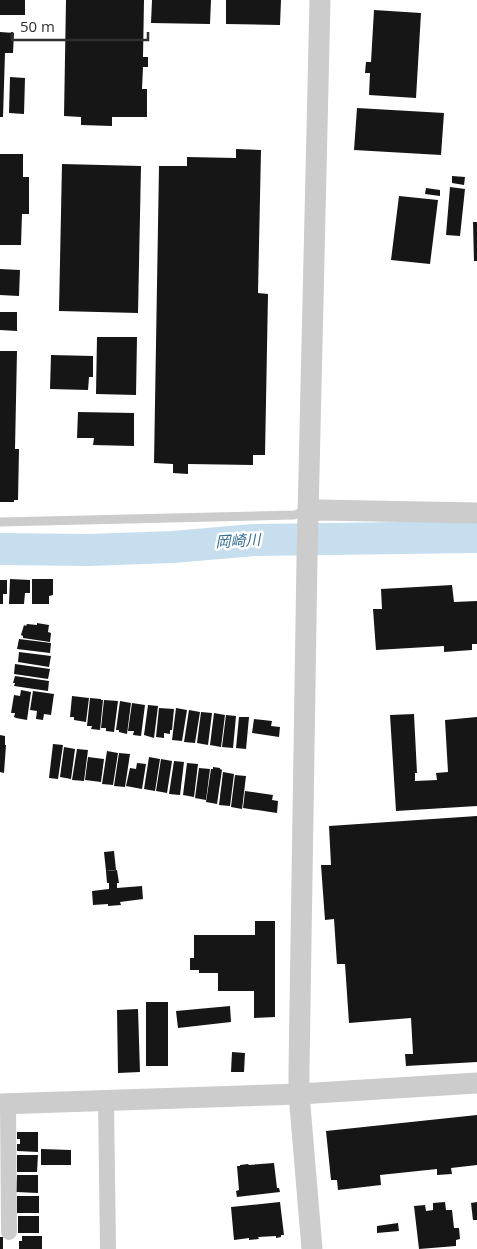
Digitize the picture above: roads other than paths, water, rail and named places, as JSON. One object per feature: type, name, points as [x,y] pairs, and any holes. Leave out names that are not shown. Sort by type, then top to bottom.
[{"type":"street","points":[[312,1249],[298,1094],[307,559],[320,0]]},
{"type":"street","points":[[308,517],[321,510],[477,513]]},
{"type":"street","points":[[8,1232],[4,1104],[298,1094],[477,1083]]},
{"type":"street","points":[[106,1101],[108,1249]]},
{"type":"lane","points":[[0,522],[294,515],[308,517]]},
{"type":"waterway","name":"岡崎川","points":[[0,549],[88,550],[173,547],[254,540],[477,537]]}]
